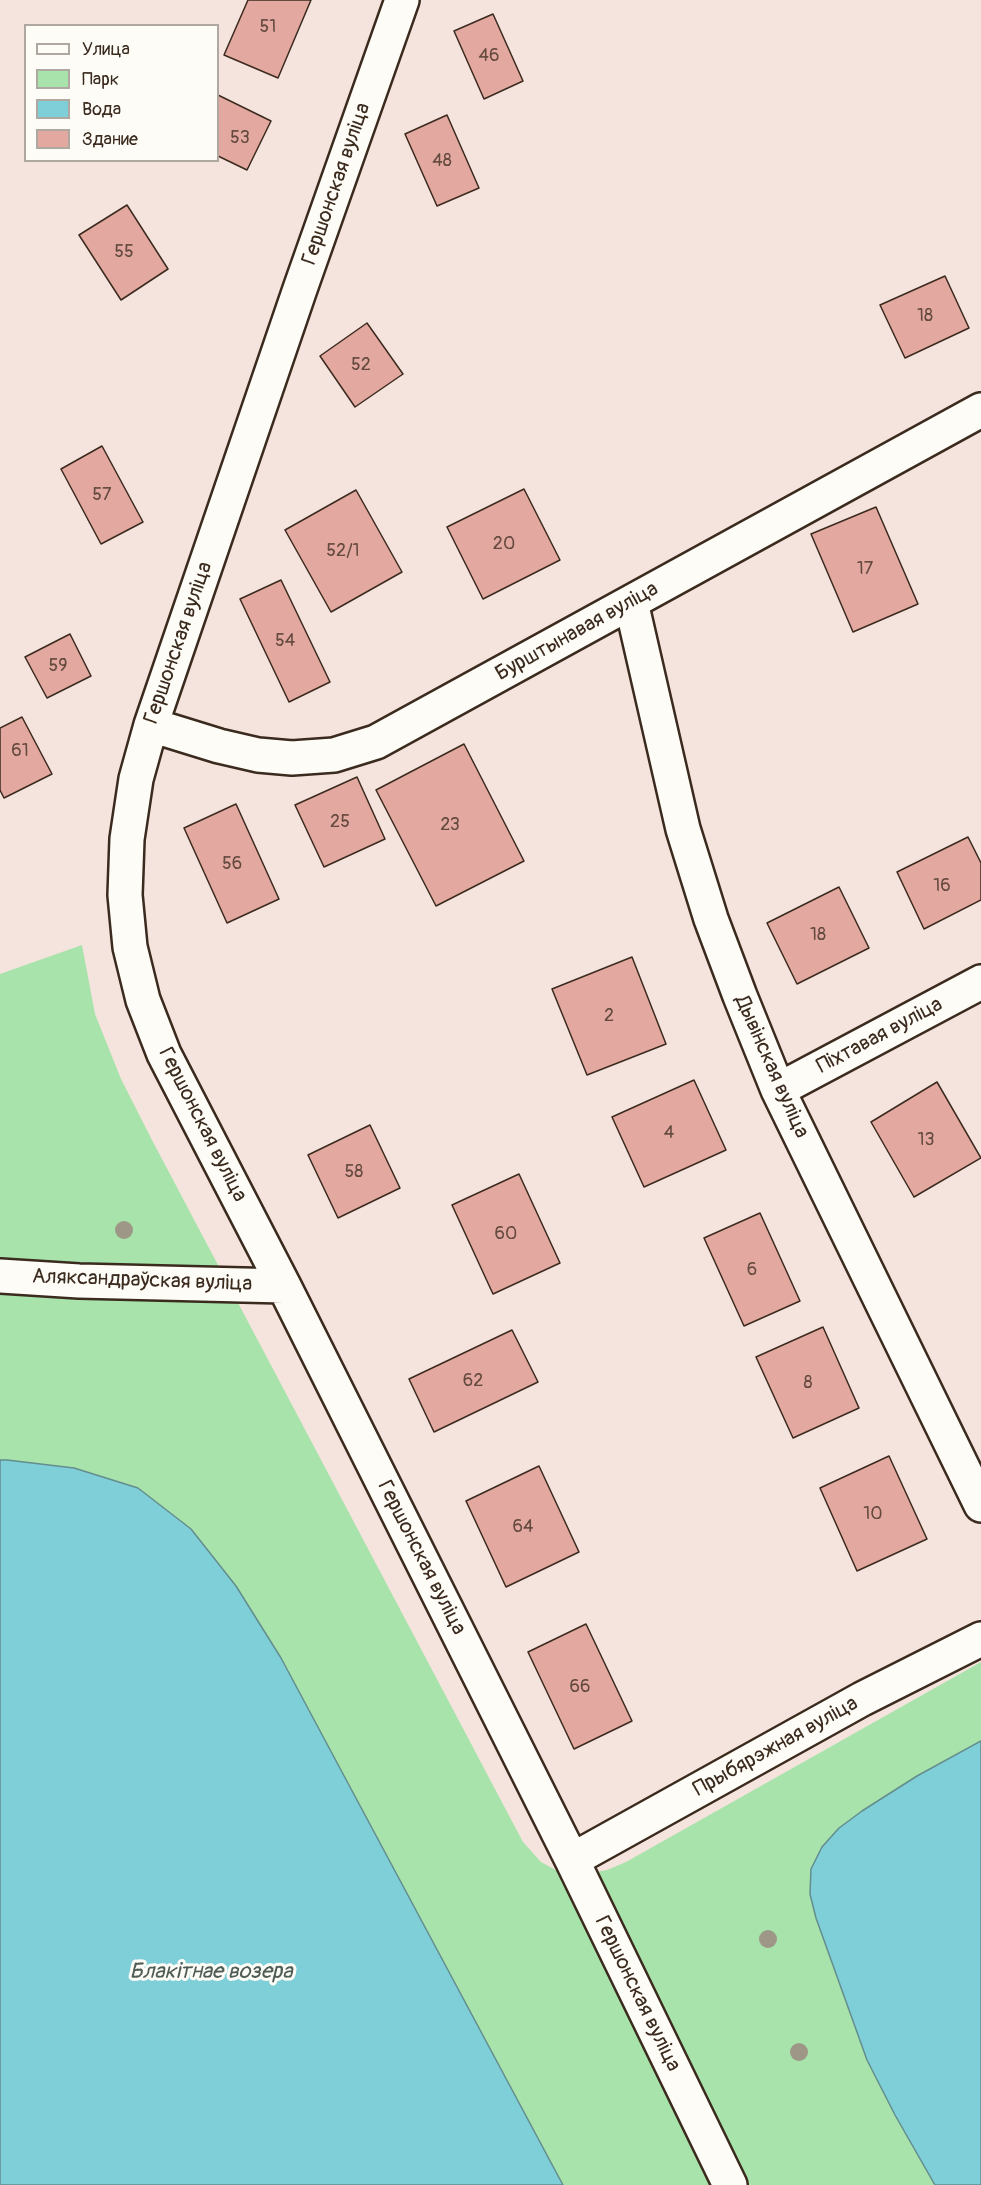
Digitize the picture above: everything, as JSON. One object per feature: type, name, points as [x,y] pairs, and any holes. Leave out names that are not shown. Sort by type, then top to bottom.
[{"type":"street","name":"Гершонская вуліца","points":[[402,0],[296,300],[151,725],[136,779],[127,838],[125,895],[130,947],[143,1000],[164,1054],[284,1286],[572,1860],[730,2185]]},
{"type":"street","name":"Бурштынавая вуліца","points":[[151,725],[219,746],[258,755],[292,758],[334,755],[376,742],[981,410]]},
{"type":"street","name":"Дывінская вуліца","points":[[630,602],[683,829],[711,919],[778,1090],[981,1506]]},
{"type":"street","name":"Піхтавая вуліца","points":[[778,1090],[981,982]]},
{"type":"street","name":"Аляксандраўская вуліца","points":[[0,1276],[79,1281],[284,1286]]},
{"type":"street","name":"Прыбярэжная вуліца","points":[[572,1860],[852,1704],[981,1639]]},
{"type":"green space","points":[[82,945],[95,1014],[121,1079],[523,1842],[541,1862],[561,1873],[584,1874],[607,1870],[626,1862],[981,1662],[981,2185],[0,2185],[0,974]]},
{"type":"water","name":"Блакітнае возера","points":[[0,1460],[74,1468],[138,1488],[191,1529],[236,1586],[281,1658],[563,2185],[0,2185]]},
{"type":"water","points":[[981,1741],[981,2185],[935,2185],[867,2060],[816,1918],[810,1894],[811,1869],[822,1847],[839,1828],[917,1776]]},
{"type":"building","points":[[248,0],[311,0],[278,78],[224,55]]},
{"type":"building","points":[[493,14],[523,81],[484,99],[454,31]]},
{"type":"building","points":[[219,95],[271,121],[247,170],[219,156]]},
{"type":"building","points":[[447,115],[479,188],[437,206],[405,134]]},
{"type":"building","points":[[127,205],[168,269],[121,300],[79,235]]},
{"type":"building","points":[[945,276],[969,328],[905,358],[880,305]]},
{"type":"building","points":[[367,323],[403,374],[355,407],[320,356]]},
{"type":"building","points":[[102,446],[143,522],[101,544],[61,469]]},
{"type":"building","points":[[524,489],[560,560],[483,599],[447,527]]},
{"type":"building","points":[[356,490],[402,572],[331,612],[285,530]]},
{"type":"building","points":[[876,507],[918,604],[853,632],[811,534]]},
{"type":"building","points":[[281,580],[330,682],[289,702],[240,599]]},
{"type":"building","points":[[70,634],[91,676],[47,698],[25,657]]},
{"type":"building","points":[[22,717],[52,774],[4,798],[0,790],[0,728]]},
{"type":"building","points":[[464,744],[524,861],[436,906],[376,790]]},
{"type":"building","points":[[357,777],[385,839],[324,867],[295,805]]},
{"type":"building","points":[[236,804],[279,899],[227,923],[184,828]]},
{"type":"building","points":[[968,837],[981,863],[981,900],[924,929],[897,872]]},
{"type":"building","points":[[839,887],[869,948],[797,984],[767,923]]},
{"type":"building","points":[[632,957],[666,1044],[587,1075],[552,989]]},
{"type":"building","points":[[694,1080],[726,1150],[644,1187],[612,1117]]},
{"type":"building","points":[[937,1082],[981,1158],[914,1197],[871,1122]]},
{"type":"building","points":[[370,1125],[400,1188],[338,1218],[308,1155]]},
{"type":"building","points":[[519,1174],[560,1263],[493,1294],[452,1205]]},
{"type":"building","points":[[760,1213],[800,1301],[744,1326],[704,1238]]},
{"type":"building","points":[[823,1327],[859,1408],[793,1438],[756,1357]]},
{"type":"building","points":[[512,1330],[538,1382],[434,1432],[409,1379]]},
{"type":"building","points":[[889,1456],[927,1539],[857,1571],[820,1488]]},
{"type":"building","points":[[539,1466],[579,1552],[506,1587],[466,1501]]},
{"type":"building","points":[[586,1624],[632,1721],[574,1749],[528,1652]]}]
